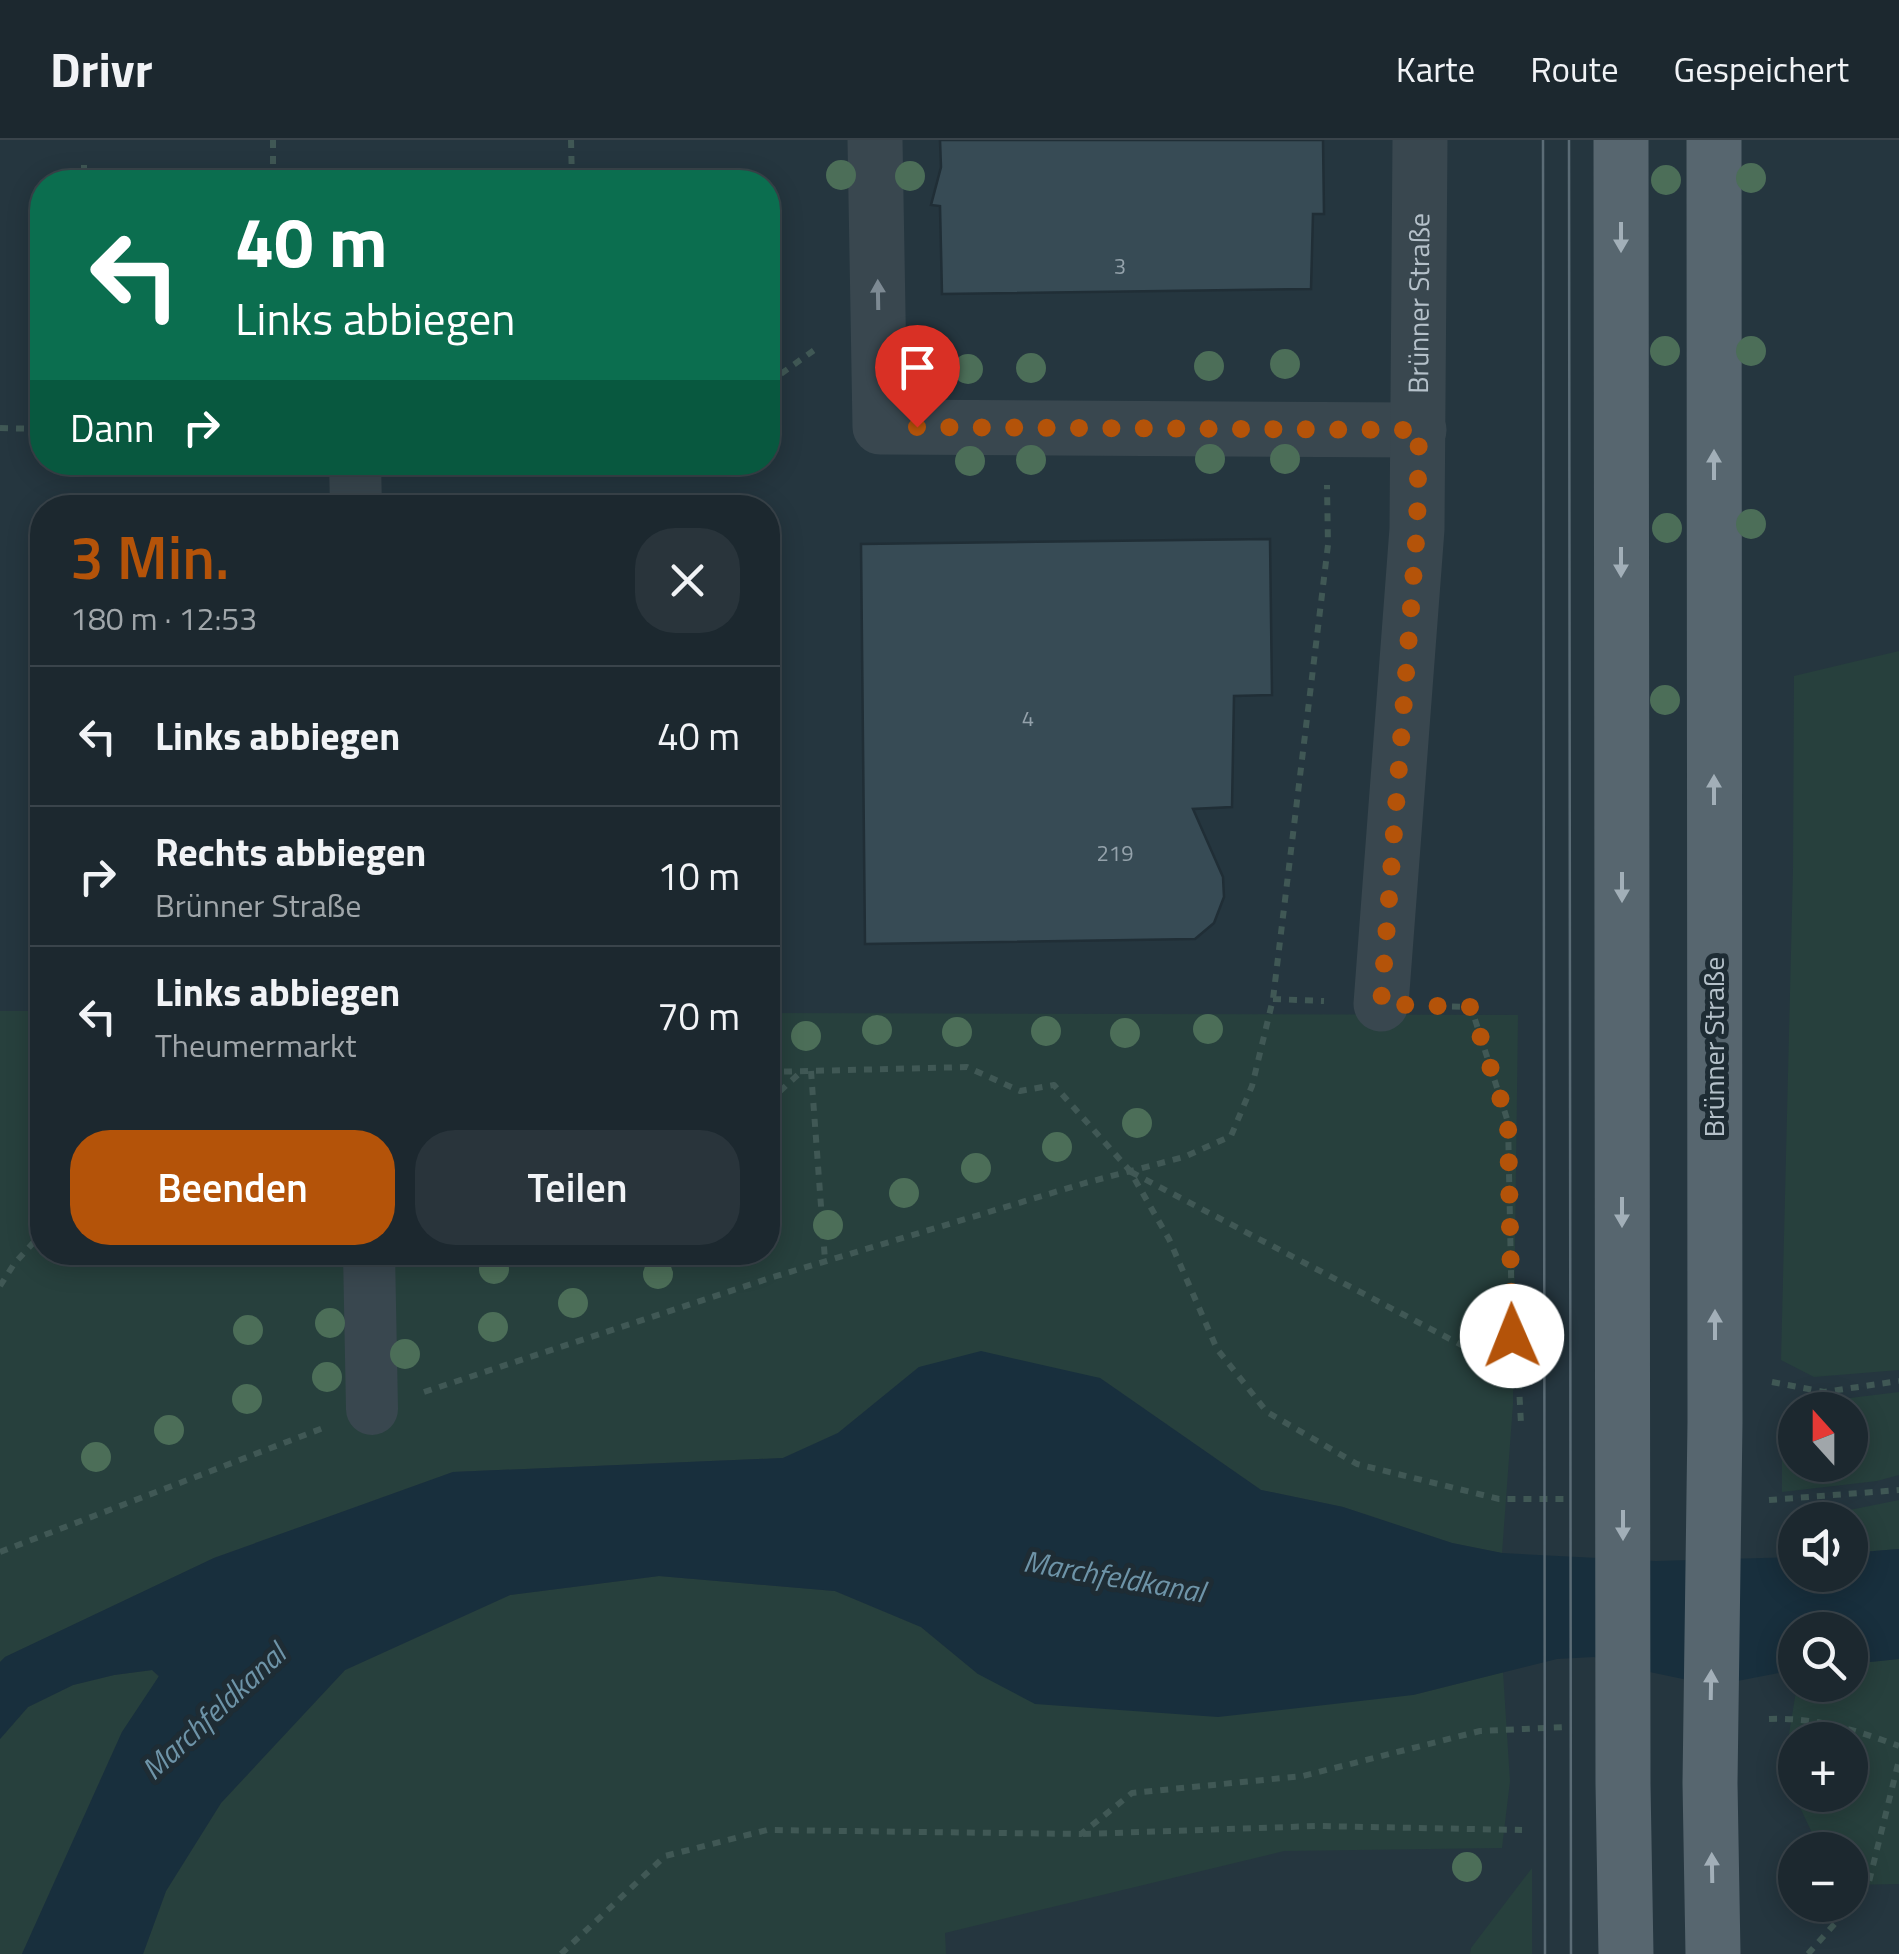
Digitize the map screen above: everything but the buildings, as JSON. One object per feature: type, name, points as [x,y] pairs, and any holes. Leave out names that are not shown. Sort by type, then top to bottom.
[{"type":"main road","points":[[1621,140],[1626,1954]]},
{"type":"main road","name":"Brünner Straße","points":[[1713,1954],[1710,1782],[1714,1422],[1714,140]]},
{"type":"street","points":[[876,140],[880,427],[1419,430]]},
{"type":"street","name":"Brünner Straße","points":[[1381,1004],[1417,529],[1420,140]]},
{"type":"street","points":[[370,1265],[372,1410]]},
{"type":"path","points":[[272,140],[273,170]]},
{"type":"path","points":[[571,140],[572,170]]},
{"type":"path","points":[[84,165],[84,170]]},
{"type":"path","points":[[0,428],[30,429]]},
{"type":"path","points":[[0,1552],[372,1410],[825,1260],[1184,1157],[1231,1136],[1252,1086],[1273,999],[1328,545],[1326,429]]},
{"type":"path","points":[[1381,1004],[1471,1007],[1508,1122],[1512,1372],[1519,1386],[1521,1424]]},
{"type":"path","points":[[780,1072],[966,1067],[1020,1091],[1054,1085],[1130,1171],[1168,1239],[1217,1349],[1267,1412],[1357,1464],[1499,1499]]},
{"type":"path","points":[[812,1071],[825,1260]]},
{"type":"path","points":[[780,1091],[802,1072]]},
{"type":"path","points":[[1130,1171],[1512,1372]]},
{"type":"path","points":[[0,1286],[30,1247]]},
{"type":"path","points":[[1760,1380],[1824,1392],[1899,1381]]},
{"type":"path","points":[[1783,1500],[1899,1490]]},
{"type":"path","points":[[1798,1718],[1853,1729],[1899,1746]]},
{"type":"path","points":[[1081,1834],[1132,1793],[1303,1776],[1480,1731]]},
{"type":"path","points":[[1808,1954],[1868,1886],[1899,1760]]},
{"type":"path","points":[[561,1954],[666,1856],[767,1830],[1081,1834],[1317,1826],[1522,1830]]},
{"type":"green space","points":[[1899,651],[1899,1370],[1814,1377],[1781,1360],[1794,676]]},
{"type":"green space","points":[[0,1011],[30,1011],[30,1265],[780,1265],[780,1013],[1518,1015],[1513,1404],[1502,1553],[1452,1543],[1343,1507],[1261,1490],[1100,1378],[919,1367],[838,1433],[783,1458],[453,1472],[214,1558],[0,1662]]},
{"type":"green space","points":[[1899,1392],[1899,1475],[1877,1481],[1782,1492],[1782,1482],[1868,1482],[1868,1396]]},
{"type":"green space","points":[[1899,1500],[1899,1549],[1868,1552],[1868,1506]]},
{"type":"green space","points":[[659,1576],[835,1591],[921,1627],[978,1674],[1413,1695],[1503,1672],[1510,1781],[1502,1848],[1284,1851],[945,1933],[946,1954],[143,1954],[166,1891],[221,1803],[345,1670],[510,1595]]},
{"type":"green space","points":[[1899,1659],[1899,1884],[1868,1885],[1868,1832],[1812,1832],[1802,1812],[1868,1812],[1868,1722],[1791,1722],[1794,1702],[1868,1702],[1868,1662]]},
{"type":"green space","points":[[152,1670],[159,1677],[122,1732],[22,1954],[0,1954],[0,1739],[28,1707],[73,1685]]},
{"type":"green space","points":[[1532,1868],[1532,1954],[1470,1954],[1471,1948]]},
{"type":"water","name":"Marchfeldkanal","points":[[981,1351],[1100,1378],[1261,1490],[1343,1507],[1452,1543],[1502,1553],[1656,1561],[1778,1557],[1778,1592],[1868,1592],[1868,1552],[1899,1549],[1899,1659],[1868,1662],[1868,1612],[1778,1612],[1778,1673],[1732,1682],[1688,1680],[1594,1657],[1557,1659],[1413,1695],[1218,1717],[1035,1704],[978,1674],[921,1627],[835,1591],[659,1576],[510,1595],[345,1670],[221,1803],[166,1891],[143,1954],[22,1954],[122,1732],[159,1676],[152,1670],[73,1685],[28,1707],[0,1739],[0,1662],[5,1657],[214,1558],[453,1472],[783,1458],[838,1433],[919,1367]]},
{"type":"tram line","points":[[1543,140],[1545,1954]]},
{"type":"tram line","points":[[1569,140],[1571,1954]]},
{"type":"route","points":[[917,427],[1419,430],[1417,529],[1381,1004],[1471,1007],[1508,1122],[1512,1336]]}]
